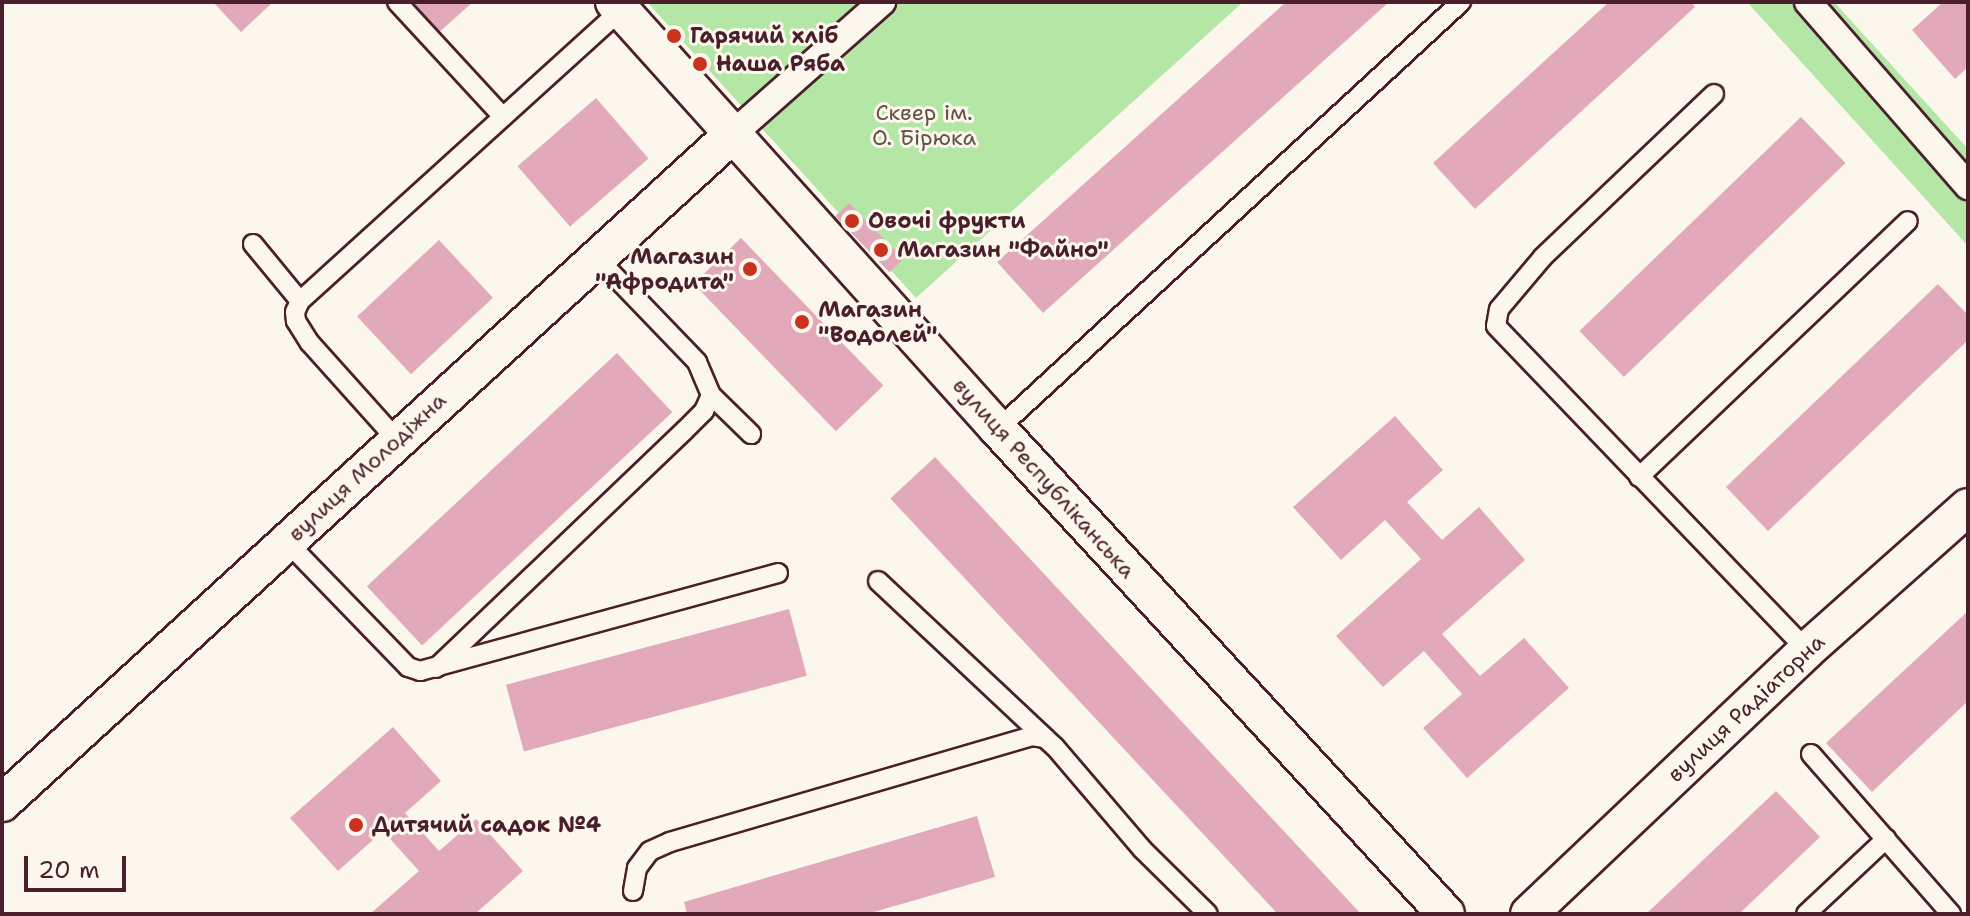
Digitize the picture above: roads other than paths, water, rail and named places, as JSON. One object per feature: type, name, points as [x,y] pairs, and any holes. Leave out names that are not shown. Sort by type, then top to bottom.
[{"type":"street","points":[[734,133],[882,2]]},
{"type":"street","points":[[1808,2],[1968,186]]},
{"type":"street","name":"вулиця Республіканська","points":[[618,6],[998,429],[1446,914]]},
{"type":"street","name":"вулиця Молодіжна","points":[[2,803],[396,439],[734,133]]},
{"type":"street","name":"вулиця Радіаторна","points":[[1529,914],[1807,650],[1968,507]]},
{"type":"lane","points":[[397,2],[503,117]]},
{"type":"lane","points":[[998,429],[1461,2]]},
{"type":"lane","points":[[396,439],[310,343],[296,321],[295,312],[300,301],[503,117],[618,6]]},
{"type":"lane","points":[[1714,94],[1543,257],[1499,309],[1496,326],[1807,650]]},
{"type":"lane","points":[[1639,477],[1908,221]]},
{"type":"lane","points":[[253,244],[300,301]]},
{"type":"lane","points":[[598,259],[697,362],[708,380],[711,395],[751,434]]},
{"type":"lane","points":[[434,670],[685,430],[704,411],[711,395]]},
{"type":"lane","points":[[287,542],[408,667],[434,670],[778,573]]},
{"type":"lane","points":[[878,581],[1045,738],[1143,850],[1208,914]]},
{"type":"lane","points":[[633,891],[637,868],[650,851],[670,842],[1019,738],[1045,738]]},
{"type":"lane","points":[[1811,754],[1951,914]]},
{"type":"lane","points":[[1806,914],[1886,839]]},
{"type":"place","name":"Гарячий хліб","points":[[674,36]]},
{"type":"place","name":"Наша Ряба","points":[[700,64]]},
{"type":"place","name":"Овочі фрукти","points":[[852,221]]},
{"type":"place","name":"Магазин \"Файно\"","points":[[881,250]]},
{"type":"place","name":"Магазин \"Афродита\"","points":[[750,269]]},
{"type":"place","name":"Магазин \"Водолей\"","points":[[802,322]]},
{"type":"place","name":"Дитячий садок №4","points":[[356,825]]},
{"type":"park label","name":"Сквер ім. О. Бірюка","points":[[924,124]]}]
